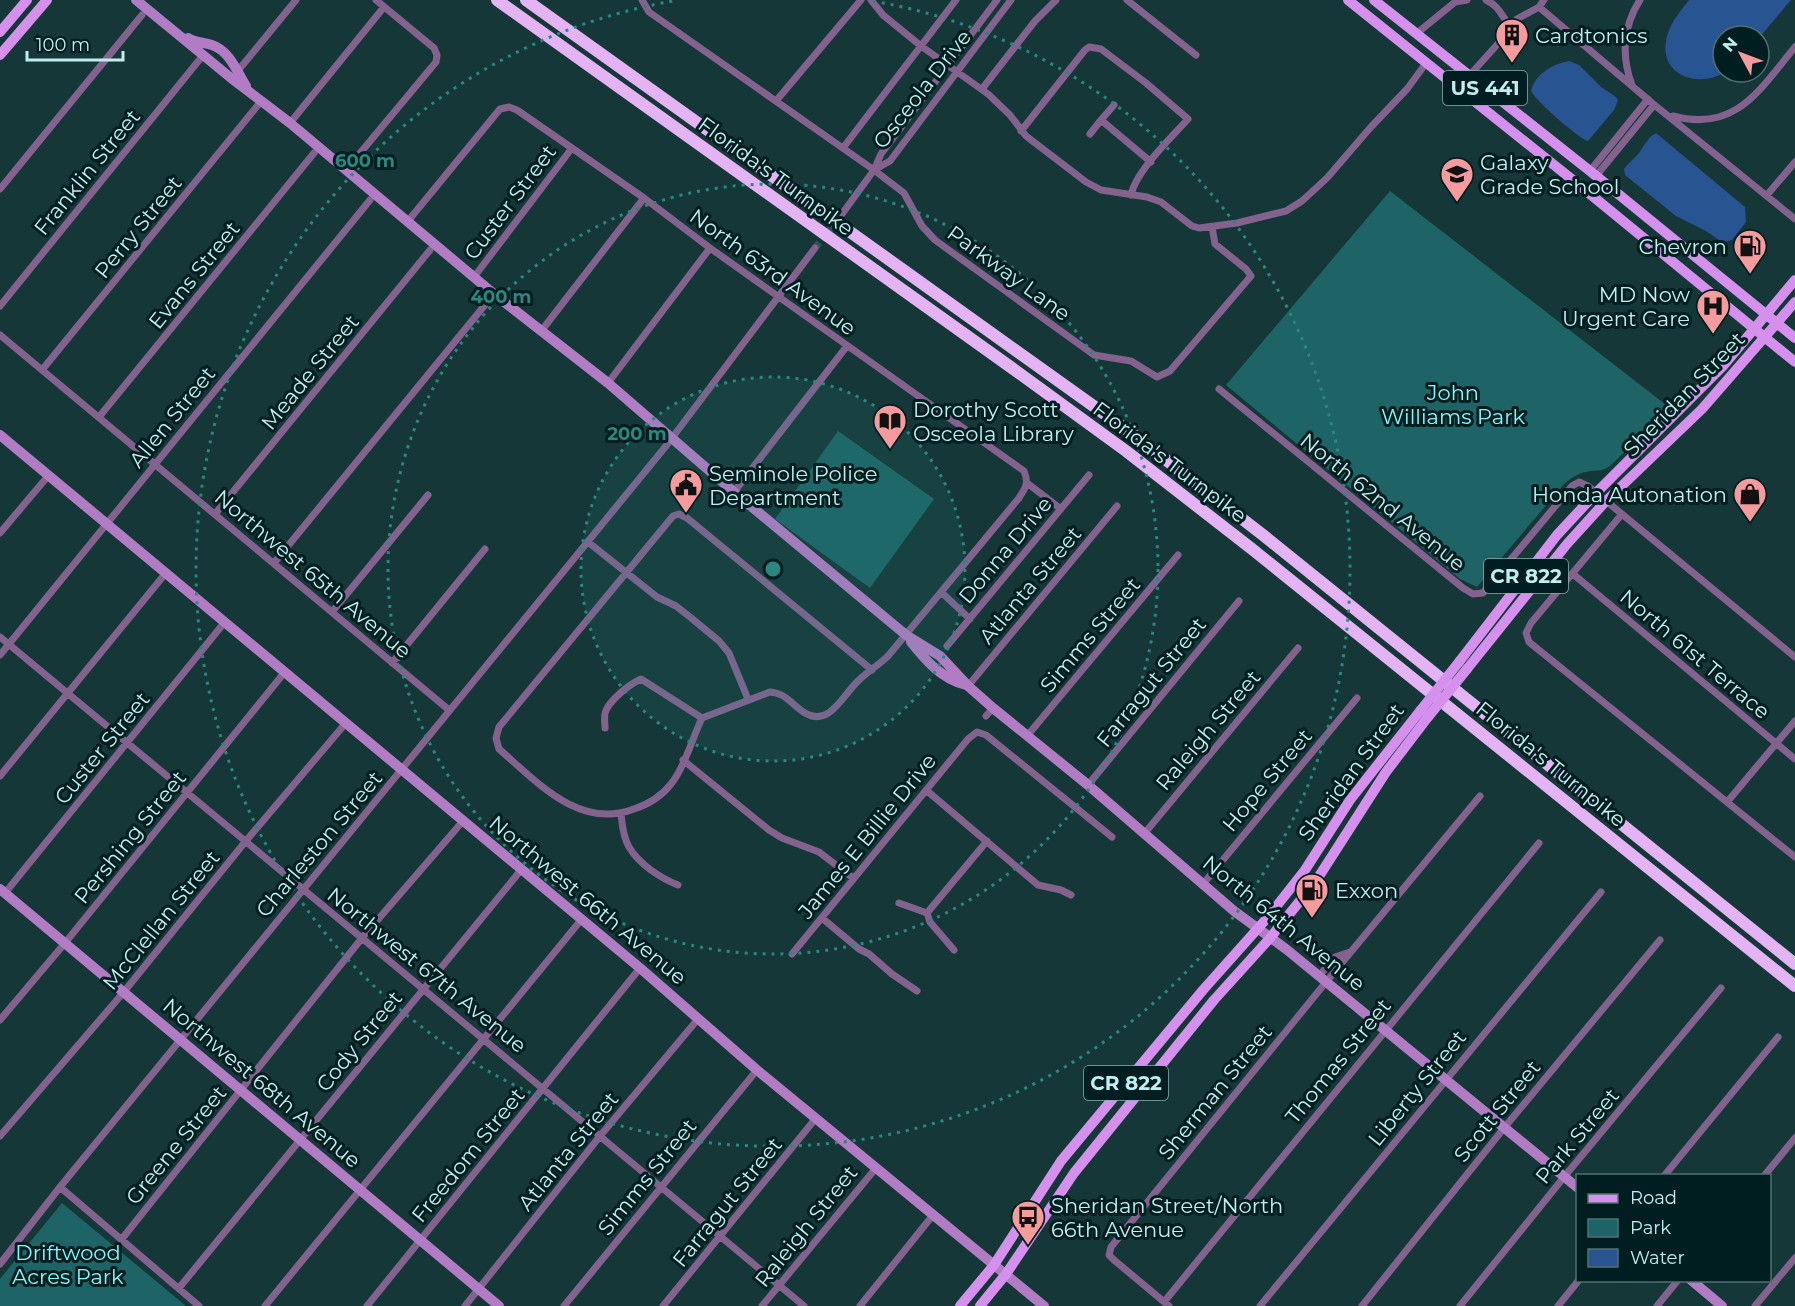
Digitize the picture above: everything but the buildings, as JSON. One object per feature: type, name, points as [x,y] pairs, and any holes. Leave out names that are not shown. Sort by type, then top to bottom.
[{"type":"highway","name":"Florida's Turnpike","points":[[496,0],[1126,451],[1261,556],[1795,986]]},
{"type":"highway","name":"Florida's Turnpike","points":[[526,0],[1143,442],[1263,535],[1795,964]]},
{"type":"main road","points":[[0,32],[27,0]]},
{"type":"main road","points":[[0,55],[46,0]]},
{"type":"main road","name":"US 441","points":[[1348,0],[1563,171],[1795,362]]},
{"type":"main road","name":"US 441","points":[[1374,0],[1593,173],[1795,338]]},
{"type":"main road","points":[[1563,171],[1578,178],[1593,173]]},
{"type":"main road","name":"Sheridan Street","points":[[1463,665],[1557,535],[1693,397],[1795,280]]},
{"type":"main road","name":"Sheridan Street","points":[[960,1306],[994,1265],[1061,1161],[1203,990],[1258,929],[1305,870],[1350,801],[1463,665],[1606,501],[1702,409],[1795,302]]},
{"type":"main road","name":"Sheridan Street","points":[[980,1306],[1006,1275],[1074,1173],[1214,1000],[1270,938],[1316,881],[1424,714]]},
{"type":"street","name":"North 64th Avenue","points":[[136,0],[194,42],[212,45],[220,50],[233,63],[234,75],[248,89],[474,277],[608,383],[669,443],[734,492],[906,635],[940,656],[989,712],[1027,736],[1088,785],[1203,884],[1576,1186]]},
{"type":"street","points":[[234,75],[296,0]]},
{"type":"street","points":[[345,170],[436,63],[437,55],[434,48],[376,0]]},
{"type":"street","name":"Parkway Lane","points":[[642,0],[649,12],[874,170],[909,198],[922,226],[935,240],[1094,356],[1131,361],[1157,377],[1170,370],[1251,276],[1246,269],[1215,244],[1212,227]]},
{"type":"street","points":[[776,101],[861,0]]},
{"type":"street","points":[[871,0],[883,15],[921,46],[982,89],[1010,115],[1021,131],[1086,182],[1101,190],[1147,197],[1161,202],[1192,226],[1212,227],[1286,212],[1302,201],[1317,188],[1407,89],[1427,62]]},
{"type":"street","points":[[843,148],[956,0]]},
{"type":"street","name":"Osceola Drive","points":[[874,170],[882,154],[997,0]]},
{"type":"street","name":"Osceola Drive","points":[[874,170],[890,161],[1011,0]]},
{"type":"street","points":[[982,89],[1035,21],[1056,0]]},
{"type":"street","points":[[1127,0],[1196,55]]},
{"type":"street","points":[[1416,34],[1455,2],[1467,0]]},
{"type":"street","points":[[1486,0],[1500,10],[1504,21],[1512,28]]},
{"type":"street","points":[[1469,76],[1512,28],[1517,19],[1539,7],[1544,0]]},
{"type":"street","points":[[1633,87],[1626,69],[1626,33],[1632,12],[1640,0]]},
{"type":"street","points":[[290,123],[384,7]]},
{"type":"street","points":[[1539,7],[1654,105],[1795,219]]},
{"type":"street","points":[[0,189],[142,15]]},
{"type":"street","points":[[1021,131],[1075,60],[1089,47],[1101,49],[1188,119],[1133,184],[1131,195]]},
{"type":"street","points":[[1667,115],[1685,120],[1705,120],[1730,114],[1750,101],[1795,47]]},
{"type":"street","name":"Franklin Street","points":[[0,306],[200,59]]},
{"type":"street","points":[[1593,173],[1647,99]]},
{"type":"street","name":"Perry Street","points":[[42,370],[258,105]]},
{"type":"street","points":[[1090,134],[1114,105]]},
{"type":"street","points":[[1593,173],[1654,105]]},
{"type":"street","name":"North 63rd Avenue","points":[[408,221],[500,109],[508,107],[517,110],[644,198],[710,248],[1024,471],[1027,483]]},
{"type":"street","points":[[1101,120],[1151,162]]},
{"type":"street","name":"Custer Street","points":[[474,277],[572,148]]},
{"type":"street","name":"Evans Street","points":[[99,417],[314,153]]},
{"type":"street","points":[[1767,195],[1795,162]]},
{"type":"street","points":[[842,214],[874,170]]},
{"type":"street","points":[[542,330],[644,198]]},
{"type":"street","name":"Allen Street","points":[[0,654],[370,200]]},
{"type":"street","points":[[608,383],[710,248]]},
{"type":"street","name":"Charleston Street","points":[[0,1264],[180,1039],[669,443],[815,248]]},
{"type":"street","name":"Meade Street","points":[[215,514],[430,250]]},
{"type":"street","points":[[274,563],[489,300]]},
{"type":"street","name":"Northwest 65th Avenue","points":[[0,335],[449,710]]},
{"type":"street","points":[[734,492],[847,346]]},
{"type":"street","name":"North 62nd Avenue","points":[[1219,389],[1473,594],[1483,593],[1572,486],[1579,482],[1596,493]]},
{"type":"street","name":"Northwest 66th Avenue","points":[[0,435],[640,968],[757,1070],[1044,1306]]},
{"type":"street","name":"Donna Drive","points":[[947,646],[1089,475]]},
{"type":"street","points":[[0,533],[48,476]]},
{"type":"street","points":[[872,670],[687,518],[679,514],[667,521],[625,572],[499,727],[496,738],[499,749],[555,798],[576,808],[596,813],[621,814],[649,803],[663,794],[673,782],[702,718],[770,692],[779,693],[806,714],[816,716],[829,713],[859,680],[872,670],[888,656],[1019,498],[1027,483],[1061,509]]},
{"type":"street","points":[[1596,493],[1795,657]]},
{"type":"street","points":[[332,612],[428,495]]},
{"type":"street","name":"Atlanta Street","points":[[968,686],[1118,506]]},
{"type":"street","points":[[1622,514],[1531,623],[1526,633],[1529,642],[1795,857]]},
{"type":"street","points":[[588,542],[657,597],[675,606],[719,641],[729,653],[748,699]]},
{"type":"street","points":[[392,663],[485,549]]},
{"type":"street","name":"Simms Street","points":[[1027,736],[1178,555]]},
{"type":"street","points":[[0,776],[165,574]]},
{"type":"street","name":"North 61st Terrace","points":[[1573,574],[1795,759]]},
{"type":"street","points":[[941,592],[970,619]]},
{"type":"street","name":"Farragut Street","points":[[1088,785],[1239,601]]},
{"type":"street","name":"Custer Street","points":[[2,891],[127,743],[224,623]]},
{"type":"street","name":"Northwest 67th Avenue","points":[[0,637],[804,1306]]},
{"type":"street","name":"Raleigh Street","points":[[1144,834],[1298,648]]},
{"type":"street","name":"Pershing Street","points":[[0,1020],[65,944],[284,673]]},
{"type":"street","points":[[605,728],[605,713],[609,706],[628,685],[641,679],[702,718]]},
{"type":"street","name":"Hope Street","points":[[1203,884],[1358,698]]},
{"type":"street","points":[[1728,801],[1795,721]]},
{"type":"street","name":"McClellan Street","points":[[0,1136],[123,993],[345,724]]},
{"type":"street","name":"James E Billie Drive","points":[[792,954],[968,739],[977,732],[986,735],[1112,837]]},
{"type":"street","points":[[683,760],[769,830],[782,838],[819,852],[853,878]]},
{"type":"street","points":[[926,790],[1038,885],[1061,890],[1071,895]]},
{"type":"street","name":"Sherman Street","points":[[1167,1304],[1109,1255],[1112,1247],[1322,979],[1350,952],[1480,796]]},
{"type":"street","points":[[621,814],[628,846],[642,862],[664,880],[678,885]]},
{"type":"street","name":"Greene Street","points":[[121,1240],[362,938],[463,821]]},
{"type":"street","points":[[927,913],[987,841]]},
{"type":"street","name":"Thomas Street","points":[[1167,1304],[1384,1030],[1539,843]]},
{"type":"street","name":"Cody Street","points":[[179,1288],[521,870]]},
{"type":"street","name":"Northwest 68th Avenue","points":[[2,891],[499,1306]]},
{"type":"street","name":"Liberty Street","points":[[1260,1306],[1601,892]]},
{"type":"street","points":[[899,903],[927,913]]},
{"type":"street","points":[[927,913],[930,922],[954,950]]},
{"type":"street","points":[[822,918],[917,991]]},
{"type":"street","points":[[265,1306],[581,920]]},
{"type":"street","name":"Scott Street","points":[[1362,1306],[1504,1128],[1660,939]]},
{"type":"street","name":"Freedom Street","points":[[367,1306],[640,968]]},
{"type":"street","name":"Park Street","points":[[1460,1306],[1721,988]]},
{"type":"street","name":"Atlanta Street","points":[[465,1306],[600,1136],[698,1019]]},
{"type":"street","points":[[1666,1174],[1778,1037]]},
{"type":"street","name":"Simms Street","points":[[564,1306],[757,1070]]},
{"type":"street","name":"Farragut Street","points":[[663,1306],[816,1118]]},
{"type":"street","points":[[1766,1174],[1795,1138]]},
{"type":"street","name":"Raleigh Street","points":[[762,1306],[876,1168]]},
{"type":"street","points":[[60,1187],[199,1306]]},
{"type":"street","points":[[860,1306],[933,1215]]},
{"type":"street","points":[[1755,1306],[1795,1258]]},
{"type":"street","points":[[1558,1306],[1578,1282]]},
{"type":"street","points":[[1657,1306],[1677,1282]]},
{"type":"street","points":[[1692,1282],[1722,1306]]},
{"type":"green space","name":"John Williams Park","points":[[1390,191],[1670,408],[1610,466],[1580,474],[1564,484],[1477,587],[1460,579],[1226,385]]},
{"type":"green space","points":[[838,431],[934,499],[870,588],[775,519]]},
{"type":"green space","name":"Driftwood Acres Park","points":[[62,1203],[186,1306],[0,1306],[0,1279]]},
{"type":"water","points":[[1689,0],[1791,0],[1771,24],[1711,24],[1711,78],[1704,79],[1684,76],[1675,71],[1669,63],[1666,41],[1675,19]]},
{"type":"water","points":[[1569,61],[1579,65],[1618,100],[1614,110],[1588,141],[1558,119],[1531,91],[1536,80],[1546,71]]},
{"type":"water","points":[[1656,133],[1745,207],[1746,222],[1732,240],[1724,242],[1719,240],[1676,216],[1625,175],[1624,169],[1648,139]]},
{"type":"tunnel","points":[[815,248],[837,220]]},
{"type":"place","name":"Cardtonics","points":[[1512,64]]},
{"type":"place","name":"Galaxy Grade School","points":[[1457,203]]},
{"type":"place","name":"Chevron","points":[[1750,275]]},
{"type":"place","name":"MD Now Urgent Care","points":[[1713,335]]},
{"type":"place","name":"Dorothy Scott Osceola Library","points":[[890,450]]},
{"type":"place","name":"Seminole Police Department","points":[[686,514]]},
{"type":"place","name":"Honda Autonation","points":[[1750,523]]},
{"type":"place","name":"Exxon","points":[[1312,919]]},
{"type":"place","name":"Sheridan Street/North 66th Avenue","points":[[1028,1246]]}]
